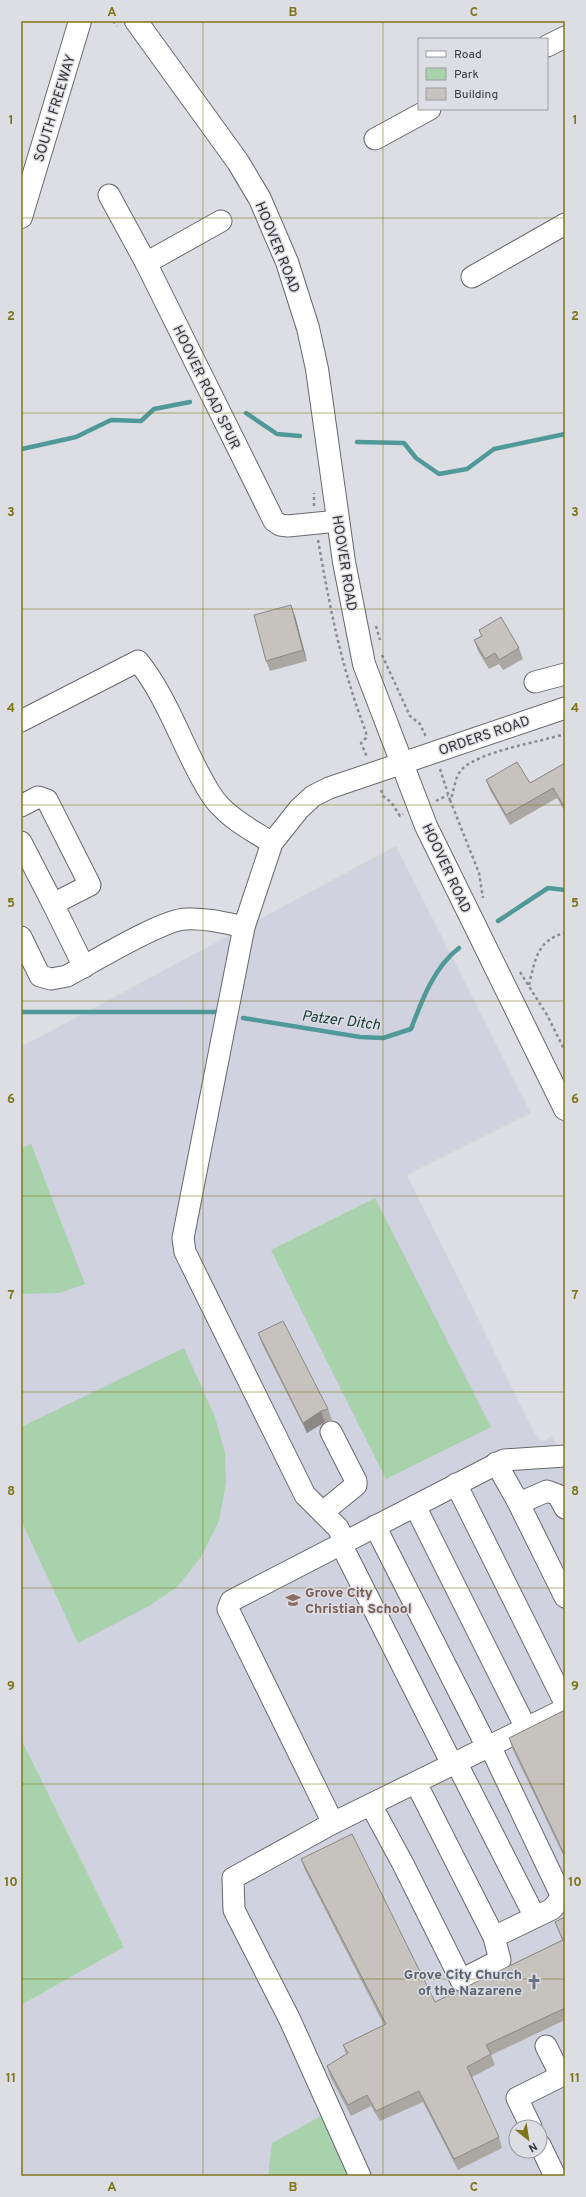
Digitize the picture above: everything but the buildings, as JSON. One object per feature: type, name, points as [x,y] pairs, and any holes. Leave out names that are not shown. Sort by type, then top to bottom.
[{"type":"main road","name":"SOUTH FREEWAY","points":[[21,217],[80,21]]},
{"type":"main road","name":"HOOVER ROAD","points":[[140,26],[238,162],[260,199],[287,262],[308,328],[317,369],[338,521],[358,643],[364,664],[385,724],[420,808],[470,918],[565,1109]]},
{"type":"street","points":[[548,46],[565,37]]},
{"type":"street","points":[[374,139],[428,110]]},
{"type":"street","name":"HOOVER ROAD SPUR","points":[[110,195],[146,263],[274,521],[280,525],[288,526],[338,521]]},
{"type":"street","points":[[146,263],[221,221]]},
{"type":"street","points":[[472,277],[565,224]]},
{"type":"street","points":[[21,721],[138,661],[154,681],[210,794],[227,813],[272,843]]},
{"type":"street","points":[[535,682],[565,674]]},
{"type":"street","name":"ORDERS ROAD","points":[[534,1917],[454,1763],[343,1543],[338,1528],[305,1495],[190,1266],[185,1252],[183,1238],[244,927],[272,843],[298,809],[313,796],[329,788],[565,708]]},
{"type":"street","points":[[21,806],[38,797],[47,800],[90,885],[53,904]]},
{"type":"street","points":[[21,842],[84,967]]},
{"type":"street","points":[[21,937],[40,976],[51,979],[67,976],[164,925],[185,919],[215,921],[244,927]]},
{"type":"street","points":[[323,1512],[356,1485],[356,1481],[331,1432]]},
{"type":"street","points":[[333,1824],[228,1609],[231,1601],[504,1460],[565,1456]]},
{"type":"street","points":[[496,1464],[517,1500],[565,1597]]},
{"type":"street","points":[[456,1484],[565,1703]]},
{"type":"street","points":[[517,1500],[524,1501],[547,1491],[558,1495],[565,1508]]},
{"type":"street","points":[[414,1506],[526,1728]]},
{"type":"street","points":[[375,1526],[488,1746],[562,1897],[552,1909],[494,1937]]},
{"type":"street","points":[[360,2176],[290,2020],[234,1910],[232,1878],[333,1824],[565,1709]]},
{"type":"street","points":[[371,1805],[403,1864],[461,1980],[500,1960],[494,1937],[416,1783]]},
{"type":"street","points":[[527,2119],[518,2098],[563,2075],[546,2046]]},
{"type":"street","points":[[547,2159],[555,2176]]},
{"type":"path","points":[[315,486],[315,524],[334,628],[349,687],[366,732],[366,738],[361,743],[383,796],[391,802],[400,816],[448,795]]},
{"type":"path","points":[[450,800],[479,873],[484,901]]},
{"type":"path","points":[[529,986],[543,943],[553,936],[565,933]]},
{"type":"path","points":[[518,969],[565,1051]]},
{"type":"shaded area","name":"Grove City Christian School","points":[[396,846],[531,1113],[407,1175],[534,1432],[542,1442],[552,1436],[565,1460],[565,2176],[21,2176],[21,2005],[124,1947],[21,1739],[21,1047]]},
{"type":"green space","points":[[31,1144],[85,1284],[59,1293],[21,1294],[21,1148]]},
{"type":"green space","points":[[375,1198],[491,1427],[386,1479],[271,1250]]},
{"type":"green space","points":[[184,1348],[215,1417],[225,1453],[226,1483],[219,1521],[201,1557],[177,1587],[149,1606],[78,1643],[21,1520],[21,1427]]},
{"type":"green space","points":[[21,1739],[124,1947],[21,2005]]},
{"type":"green space","points":[[323,2115],[352,2176],[268,2176],[272,2143]]},
{"type":"waterway","points":[[22,449],[76,437],[111,420],[141,421],[154,409],[190,402]]},
{"type":"waterway","points":[[246,413],[277,434],[300,436]]},
{"type":"waterway","points":[[357,442],[404,443],[416,458],[439,474],[467,469],[494,449],[565,434]]},
{"type":"waterway","name":"Patzer Ditch","points":[[498,921],[548,888],[565,890]]},
{"type":"waterway","name":"Patzer Ditch","points":[[243,1018],[360,1037],[383,1038],[411,1029],[424,996],[436,974],[442,965],[459,948]]},
{"type":"waterway","name":"Patzer Ditch","points":[[21,1012],[217,1012]]},
{"type":"place","name":"Grove City Christian School","points":[[293,1600]]},
{"type":"place","name":"Grove City Church of the Nazarene","points":[[534,1982]]}]
